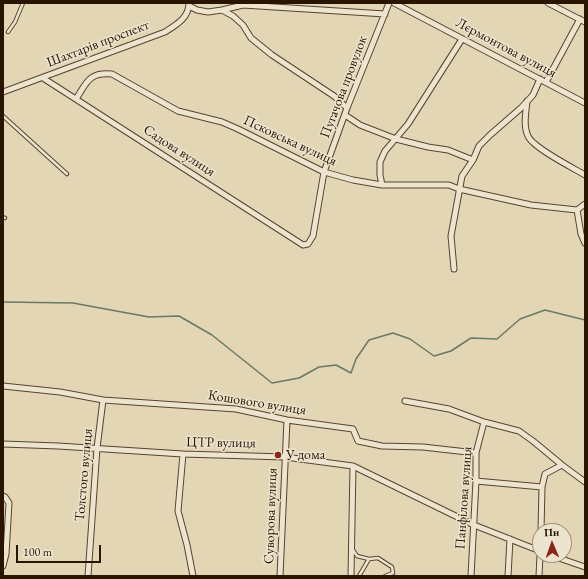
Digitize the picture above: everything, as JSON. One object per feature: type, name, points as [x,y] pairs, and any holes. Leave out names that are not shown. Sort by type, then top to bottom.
[{"type":"street","points":[[222,10],[231,3]]},
{"type":"street","name":"Пугачова провулок","points":[[303,245],[308,244],[313,236],[324,172],[347,108],[390,3]]},
{"type":"street","name":"Лєрмонтова вулиця","points":[[394,3],[585,103]]},
{"type":"street","points":[[546,82],[583,21],[548,3]]},
{"type":"street","points":[[189,5],[197,10],[208,12],[243,5],[385,14]]},
{"type":"street","name":"Шахтарів проспект","points":[[3,92],[165,32],[186,16],[189,5]]},
{"type":"street","points":[[222,10],[233,16],[243,25],[251,38],[272,55],[334,96],[347,108]]},
{"type":"street","points":[[382,185],[380,162],[385,151],[408,124],[462,39]]},
{"type":"street","name":"Псковська вулиця","points":[[76,99],[89,78],[102,73],[112,74],[178,111],[222,122],[324,172],[353,180],[382,185],[449,185],[460,189],[531,205],[577,210]]},
{"type":"street","name":"Садова вулиця","points":[[43,78],[303,245]]},
{"type":"street","points":[[454,268],[451,236],[462,176],[473,160],[479,146],[490,134],[521,108],[533,95],[540,79]]},
{"type":"street","points":[[527,101],[525,125],[528,137],[535,145],[585,175]]},
{"type":"street","points":[[345,115],[360,125],[396,139],[428,147],[448,150],[473,160]]},
{"type":"street","points":[[585,204],[577,210],[581,234],[585,243]]},
{"type":"street","name":"Кошового вулиця","points":[[3,386],[60,392],[103,400],[236,409],[287,420],[353,430],[358,441],[382,446],[423,447],[476,453]]},
{"type":"street","name":"Толстого вулиця","points":[[88,576],[97,448],[103,400]]},
{"type":"street","points":[[405,401],[449,409],[484,422],[519,431],[534,441],[585,482]]},
{"type":"street","name":"Суворова вулиця","points":[[280,576],[287,420]]},
{"type":"street","name":"Панфілова вулиця","points":[[470,576],[474,525],[476,453],[484,422]]},
{"type":"street","name":"ЦТР вулиця","points":[[3,444],[97,448],[183,454],[285,457],[353,466],[474,525],[532,548]]},
{"type":"street","points":[[183,454],[178,511],[193,576]]},
{"type":"street","points":[[541,523],[542,487],[545,474],[562,465]]},
{"type":"street","points":[[351,576],[353,466]]},
{"type":"street","points":[[476,481],[542,487]]},
{"type":"street","points":[[3,496],[5,496],[8,503],[6,554],[3,566]]},
{"type":"street","points":[[508,576],[510,539]]},
{"type":"street","points":[[538,576],[539,563]]},
{"type":"street","points":[[572,563],[585,567]]},
{"type":"lane","points":[[8,32],[15,22],[23,3]]},
{"type":"lane","points":[[3,116],[67,174]]},
{"type":"lane","points":[[352,548],[357,556],[369,559],[378,558],[392,567],[393,573],[385,576]]},
{"type":"lane","points":[[359,576],[369,559]]},
{"type":"waterway","points":[[3,302],[73,303],[149,317],[179,316],[212,335],[272,383],[299,378],[319,367],[336,365],[351,373],[356,359],[369,340],[393,333],[410,339],[434,356],[451,351],[471,338],[497,339],[520,319],[545,310],[585,320]]},
{"type":"place","name":"У дома","points":[[278,455]]}]
